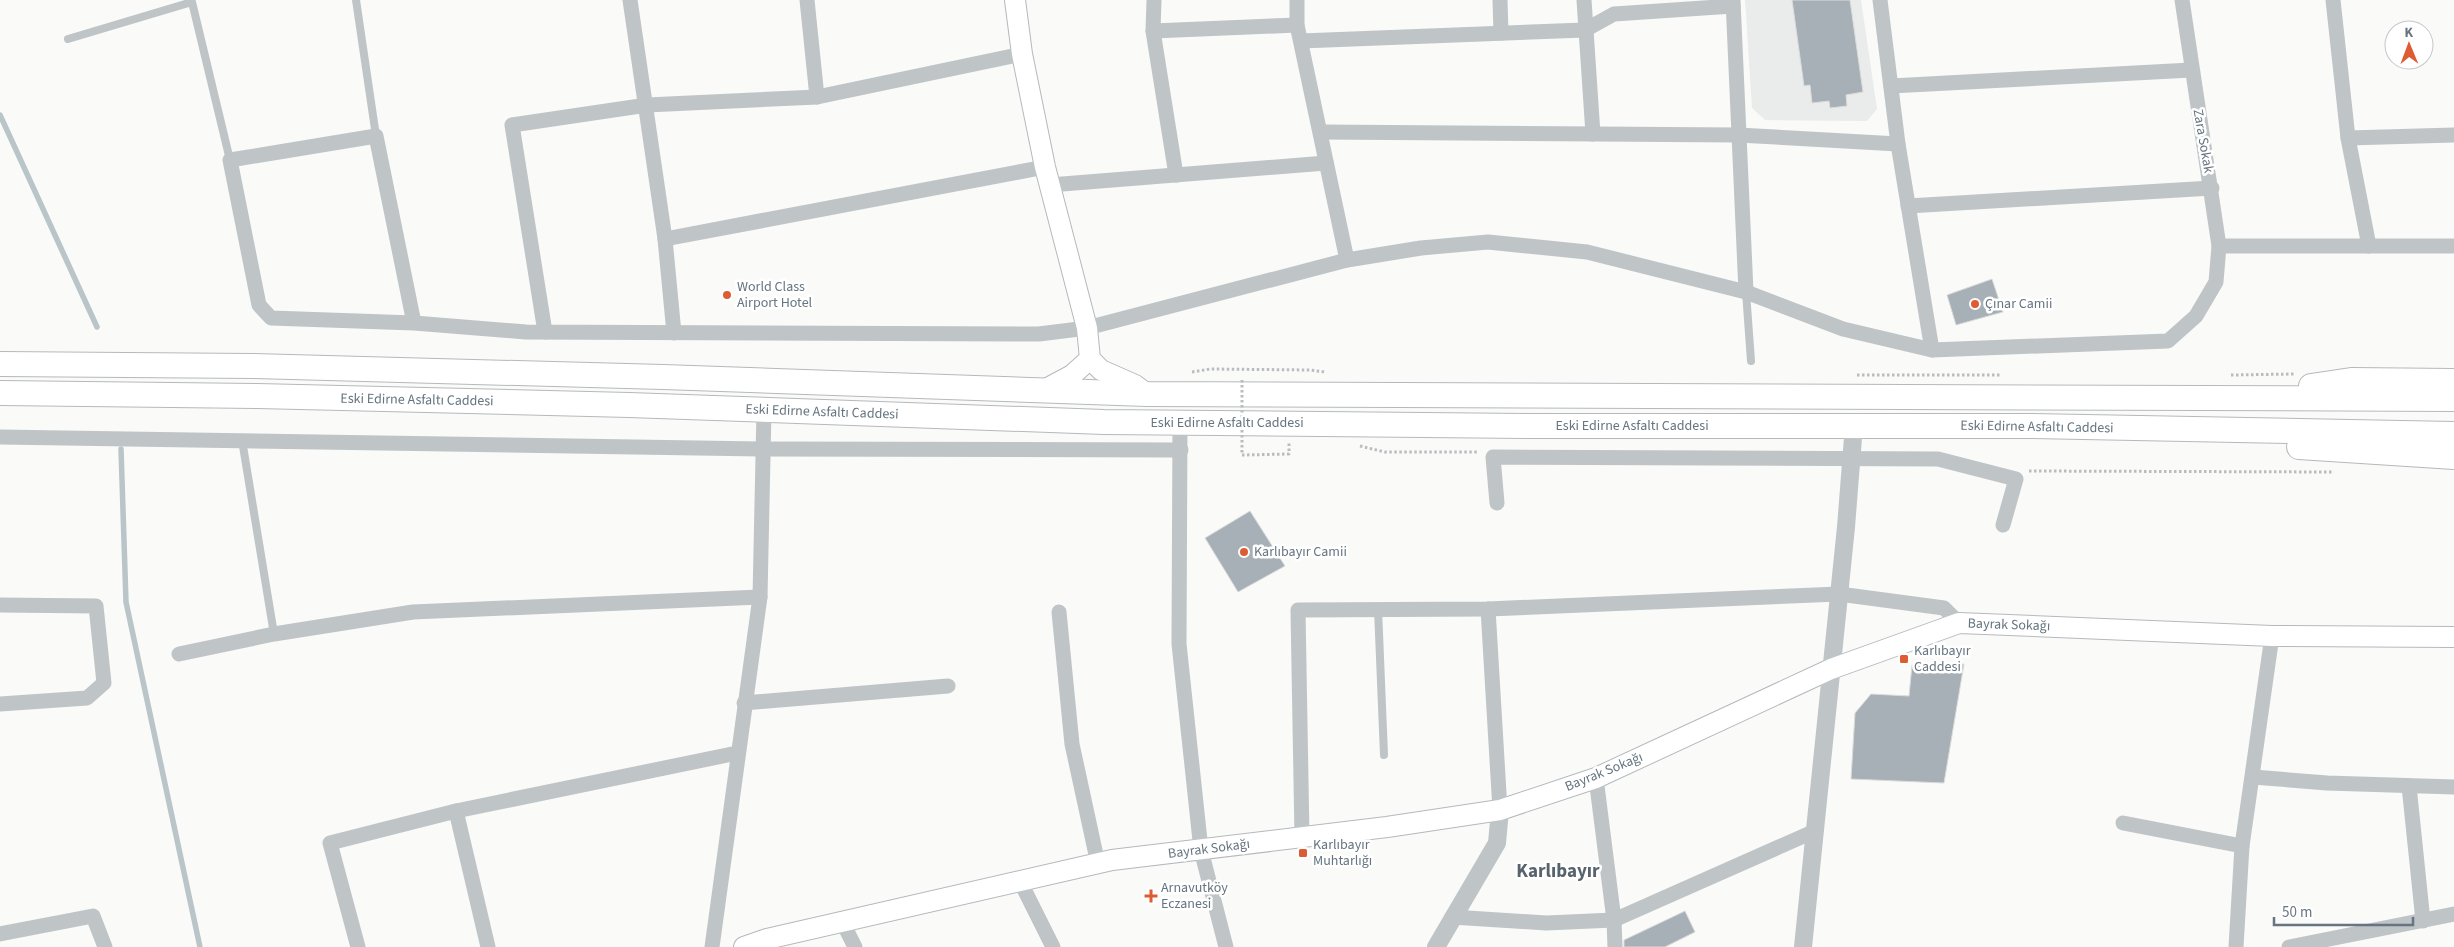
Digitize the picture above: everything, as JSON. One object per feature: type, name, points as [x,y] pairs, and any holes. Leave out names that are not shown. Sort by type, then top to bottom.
[{"type":"highway","name":"Eski Edirne Asfaltı Caddesi","points":[[0,364],[362,369],[1147,394],[1664,397],[2258,397],[2454,400]]},
{"type":"highway","points":[[2258,397],[2351,380],[2454,381]]},
{"type":"highway","name":"Eski Edirne Asfaltı Caddesi","points":[[0,393],[277,396],[1180,423],[2029,426],[2209,431],[2454,434]]},
{"type":"highway","points":[[2209,431],[2304,447],[2454,457]]},
{"type":"main road","points":[[1015,0],[1022,54],[1048,176],[1087,328],[1090,359],[1101,370],[1135,385],[1147,394]]},
{"type":"main road","points":[[1044,390],[1072,375],[1090,359]]},
{"type":"main road","name":"Bayrak Sokağı","points":[[744,947],[767,938],[1098,864],[1500,810],[1596,778],[1831,669],[1959,623],[2272,636],[2454,637]]},
{"type":"street","points":[[630,0],[665,239],[674,334]]},
{"type":"street","points":[[807,0],[817,97]]},
{"type":"street","points":[[1154,0],[1153,31],[1176,175]]},
{"type":"street","points":[[1297,0],[1297,25],[1347,260]]},
{"type":"street","points":[[1500,0],[1501,33]]},
{"type":"street","points":[[1584,0],[1593,134]]},
{"type":"street","points":[[414,323],[376,136],[230,160],[259,305],[271,318],[414,323],[545,332],[1039,334],[1087,328],[1347,260],[1421,248],[1488,242],[1587,252],[1746,292],[1843,329],[1932,350],[1898,144],[1880,0]]},
{"type":"street","name":"Zara Sokak","points":[[1932,350],[2168,341],[2196,316],[2216,282],[2219,246],[2212,188],[2191,70],[2182,0]]},
{"type":"street","points":[[2333,0],[2348,138],[2369,246]]},
{"type":"street","points":[[1301,41],[1585,30],[1614,14],[1733,3],[1746,292]]},
{"type":"street","points":[[1153,31],[1297,25]]},
{"type":"street","points":[[545,332],[512,126],[647,106],[817,97],[1022,54]]},
{"type":"street","points":[[1891,86],[2191,70]]},
{"type":"street","points":[[1321,132],[1738,135],[1898,144]]},
{"type":"street","points":[[2348,138],[2454,135]]},
{"type":"street","points":[[665,239],[1048,176],[1176,175],[1326,164]]},
{"type":"street","points":[[1908,206],[2212,188]]},
{"type":"street","points":[[2219,246],[2454,246]]},
{"type":"street","points":[[712,947],[737,753],[760,597],[761,450],[764,410]]},
{"type":"street","points":[[1180,423],[1179,644],[1201,850],[1226,947]]},
{"type":"street","points":[[1803,947],[1839,594],[1854,425]]},
{"type":"street","name":"Eski Edirne Asfaltı Caddesi","points":[[0,437],[761,450],[1181,450]]},
{"type":"street","points":[[1497,503],[1493,457],[1938,459],[2016,479],[2003,526]]},
{"type":"street","points":[[1302,837],[1298,610],[1488,609],[1839,594],[1944,608],[1959,623]]},
{"type":"street","points":[[179,654],[274,634],[413,612],[760,597]]},
{"type":"street","points":[[0,606],[96,606],[104,683],[87,698],[0,704]]},
{"type":"street","points":[[1436,947],[1496,843],[1500,810],[1488,609]]},
{"type":"street","points":[[1059,612],[1072,744],[1098,864]]},
{"type":"street","points":[[2236,947],[2242,846],[2272,636]]},
{"type":"street","points":[[744,703],[948,686]]},
{"type":"street","points":[[358,947],[330,842],[456,811],[737,753]]},
{"type":"street","points":[[2253,777],[2327,783],[2454,787]]},
{"type":"street","points":[[1596,778],[1614,920],[1615,947]]},
{"type":"street","points":[[2409,786],[2423,921]]},
{"type":"street","points":[[456,811],[488,947]]},
{"type":"street","points":[[2123,823],[2242,846]]},
{"type":"street","points":[[1452,917],[1546,923],[1614,920],[1815,831]]},
{"type":"street","points":[[1020,881],[1053,947]]},
{"type":"street","points":[[2289,947],[2454,914]]},
{"type":"street","points":[[0,934],[93,916],[105,947]]},
{"type":"street","points":[[842,921],[855,947]]},
{"type":"lane","points":[[356,0],[376,136]]},
{"type":"lane","points":[[68,39],[192,2],[230,160]]},
{"type":"lane","points":[[1746,292],[1751,361]]},
{"type":"lane","points":[[242,440],[274,634]]},
{"type":"lane","points":[[1378,609],[1384,755]]},
{"type":"path","points":[[1242,380],[1242,455],[1289,454],[1289,443]]},
{"type":"shaded area","points":[[1745,0],[1861,0],[1877,109],[1867,121],[1765,120],[1752,108]]},
{"type":"building","points":[[1792,0],[1850,0],[1863,92],[1846,95],[1847,106],[1830,108],[1829,101],[1812,103],[1810,85],[1804,86]]},
{"type":"building","name":"Çınar Camii","points":[[1992,279],[2003,312],[1956,325],[1947,295]]},
{"type":"building","name":"Karlıbayır Camii","points":[[1250,511],[1285,566],[1238,592],[1205,538]]},
{"type":"building","points":[[1964,664],[1944,783],[1851,779],[1855,713],[1871,694],[1909,696],[1912,665]]},
{"type":"building","points":[[1685,911],[1695,932],[1665,947],[1624,947],[1624,940]]},
{"type":"waterway","points":[[0,115],[97,327]]},
{"type":"waterway","points":[[121,449],[126,602],[200,947]]},
{"type":"place","name":"World Class Airport Hotel","points":[[727,295]]},
{"type":"place","name":"Çınar Camii","points":[[1975,304]]},
{"type":"place","name":"Karlıbayır Camii","points":[[1244,552]]},
{"type":"place","name":"Karlıbayır Caddesi","points":[[1904,659]]},
{"type":"place","name":"Karlıbayır Muhtarlığı","points":[[1303,853]]},
{"type":"place","name":"Arnavutköy Eczanesi","points":[[1151,896]]},
{"type":"district","name":"Karlıbayır","points":[[1558,871]]}]
